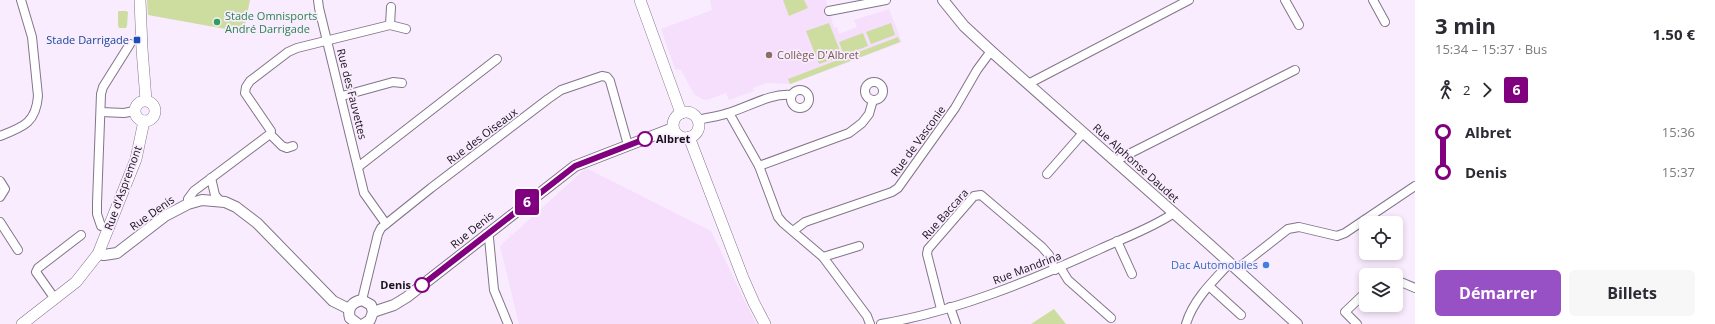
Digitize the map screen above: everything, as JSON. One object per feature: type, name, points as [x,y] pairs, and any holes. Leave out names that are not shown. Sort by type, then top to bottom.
[{"type":"main road","points":[[140,0],[146,100]]},
{"type":"main road","points":[[640,0],[681,113]]},
{"type":"main road","points":[[146,100],[155,108],[155,113],[149,120],[139,120],[134,111],[136,105],[140,101],[146,100]]},
{"type":"main road","points":[[681,113],[691,113],[698,120],[697,130],[690,137],[679,136],[673,128],[674,119],[681,113]]},
{"type":"main road","name":"Rue d'Aspremont","points":[[22,324],[76,282],[98,254],[136,159],[144,121]]},
{"type":"main road","points":[[690,137],[743,278],[765,324]]},
{"type":"street","points":[[0,136],[21,128],[28,123],[35,112],[37,105],[38,96],[32,37],[20,0]]},
{"type":"street","points":[[318,0],[327,41],[390,25],[406,29]]},
{"type":"street","points":[[829,11],[886,0]]},
{"type":"street","name":"Rue Alphonse Daudet","points":[[943,0],[959,19],[991,51],[1297,324]]},
{"type":"street","points":[[1028,84],[1189,0]]},
{"type":"street","points":[[1285,0],[1299,25]]},
{"type":"street","points":[[1373,0],[1385,22]]},
{"type":"street","points":[[390,25],[391,7]]},
{"type":"street","name":"Rue des Fauvettes","points":[[293,146],[287,148],[282,146],[270,134],[271,131],[245,93],[246,87],[250,81],[288,52],[297,48],[327,41],[342,96],[364,193],[386,224]]},
{"type":"street","points":[[101,226],[97,214],[97,203],[103,87],[130,44]]},
{"type":"street","name":"Rue de Vasconie","points":[[793,232],[805,222],[892,192],[898,188],[955,108],[976,70],[991,51]]},
{"type":"street","points":[[358,167],[497,59]]},
{"type":"street","points":[[1115,161],[1295,70]]},
{"type":"street","name":"Rue des Oiseaux","points":[[362,300],[378,234],[386,224],[548,98],[561,90],[602,76],[606,77],[610,81],[628,145]]},
{"type":"street","points":[[342,96],[393,82],[402,83]]},
{"type":"street","points":[[698,120],[729,113],[775,96],[783,94],[791,95]]},
{"type":"street","points":[[759,166],[849,133],[862,123],[868,114],[873,100]]},
{"type":"street","points":[[101,112],[124,113],[134,111]]},
{"type":"street","points":[[729,113],[759,166],[778,217],[793,232],[823,257],[867,316],[870,324]]},
{"type":"street","name":"Rue Denis","points":[[373,312],[394,305],[407,297],[575,166],[673,128]]},
{"type":"street","points":[[1047,174],[1083,132]]},
{"type":"street","points":[[188,204],[188,199],[194,191],[270,134]]},
{"type":"street","points":[[211,178],[215,194],[220,201]]},
{"type":"street","points":[[0,180],[5,190],[0,197]]},
{"type":"street","points":[[1186,324],[1189,314],[1209,286],[1233,266],[1288,228],[1299,227],[1337,236],[1345,233],[1415,186]]},
{"type":"street","name":"Rue Baccara","points":[[941,310],[927,254],[928,249],[977,194],[981,195],[1042,247],[1058,269]]},
{"type":"street","name":"Rue Denis","points":[[98,254],[104,255],[117,253],[165,216],[188,204],[202,200],[220,201],[236,207],[247,215],[333,301],[349,309]]},
{"type":"street","name":"Rue Mandrina","points":[[886,324],[941,310],[1058,269],[1174,213]]},
{"type":"street","points":[[2,228],[18,250]]},
{"type":"street","points":[[486,234],[489,238],[494,290],[508,324]]},
{"type":"street","points":[[55,299],[36,272],[38,268],[81,235]]},
{"type":"street","points":[[1117,241],[1132,274]]},
{"type":"street","points":[[823,257],[859,246]]},
{"type":"street","points":[[1058,269],[1068,280],[1111,318]]},
{"type":"street","points":[[1403,283],[1415,288]]},
{"type":"street","points":[[1209,286],[1241,315]]},
{"type":"street","points":[[1357,324],[1345,312],[1359,299]]},
{"type":"street","points":[[358,324],[350,318],[349,309],[352,304],[362,300],[368,303],[373,312],[370,320],[364,324]]},
{"type":"street","points":[[950,307],[956,324]]},
{"type":"shaded area","name":"Collège D'Albret","points":[[710,0],[826,0],[834,28],[837,27],[839,34],[857,27],[854,20],[889,9],[902,42],[791,84],[767,83],[753,88],[754,91],[729,100],[726,93],[707,100],[702,99],[694,94],[681,70],[675,69],[661,29],[712,10]]},
{"type":"shaded area","points":[[586,168],[711,231],[756,324],[519,324],[500,246]]},
{"type":"green space","name":"Stade Omnisports André Darrigade","points":[[147,0],[250,0],[244,30],[242,32],[148,15]]},
{"type":"green space","points":[[783,0],[804,0],[808,8],[789,16]]},
{"type":"green space","points":[[119,11],[128,12],[126,28],[119,28],[118,26]]},
{"type":"green space","points":[[829,23],[842,56],[819,64],[806,31]]},
{"type":"green space","points":[[891,23],[895,35],[871,44],[866,32]]},
{"type":"green space","points":[[863,33],[868,46],[844,55],[839,42]]},
{"type":"green space","points":[[898,37],[900,42],[790,84],[788,79]]},
{"type":"green space","points":[[1054,309],[1066,324],[1031,324]]},
{"type":"bus line","name":"6","points":[[422,285],[575,166],[645,139]]},
{"type":"place","name":"Stade Omnisports André Darrigade","points":[[217,22]]},
{"type":"place","name":"Stade Darrigade","points":[[137,40]]},
{"type":"place","name":"Collège D'Albret","points":[[769,55]]},
{"type":"place","name":"Albret","points":[[645,139]]},
{"type":"place","name":"Dac Automobiles","points":[[1266,265]]},
{"type":"place","name":"Denis","points":[[422,285]]}]
